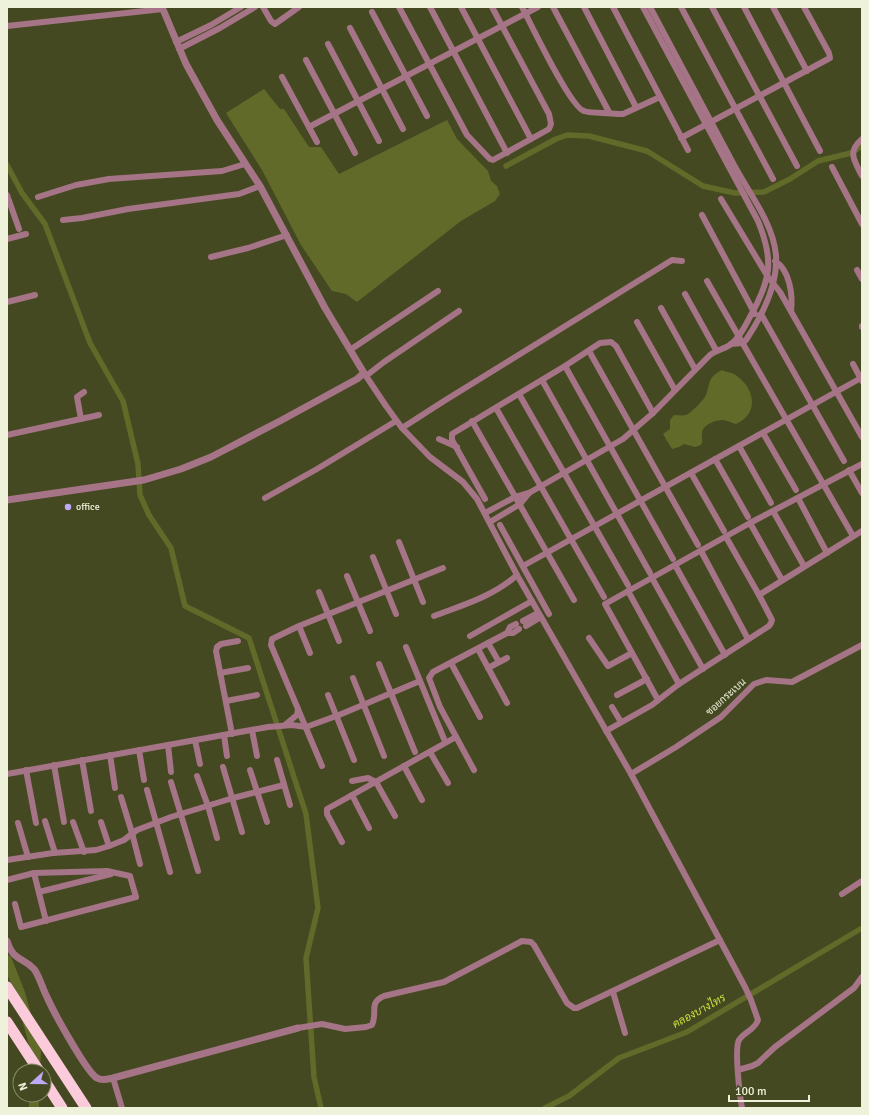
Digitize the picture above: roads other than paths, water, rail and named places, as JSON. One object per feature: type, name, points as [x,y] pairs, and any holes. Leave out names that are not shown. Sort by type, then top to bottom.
[{"type":"highway","points":[[7,987],[86,1108]]},
{"type":"highway","points":[[7,1022],[33,1063]]},
{"type":"highway","points":[[52,1092],[61,1106]]},
{"type":"street","points":[[178,46],[241,7]]},
{"type":"street","points":[[178,46],[220,28],[255,7]]},
{"type":"street","points":[[263,7],[271,21],[275,24],[299,7]]},
{"type":"street","points":[[399,7],[467,135],[490,159],[494,160],[549,129],[551,124],[550,119],[492,7]]},
{"type":"street","points":[[430,7],[507,153]]},
{"type":"street","points":[[461,7],[531,139]]},
{"type":"street","points":[[522,7],[566,89],[583,111],[623,114],[660,97]]},
{"type":"street","points":[[309,127],[538,7]]},
{"type":"street","points":[[553,7],[609,112]]},
{"type":"street","points":[[584,7],[636,107]]},
{"type":"street","points":[[613,7],[688,150]]},
{"type":"street","points":[[643,7],[667,45]]},
{"type":"street","points":[[650,7],[667,45],[728,161],[771,235],[774,246],[776,261],[773,283],[760,316],[743,343],[731,344]]},
{"type":"street","points":[[681,7],[773,179]]},
{"type":"street","points":[[712,7],[797,166]]},
{"type":"street","points":[[744,7],[820,151]]},
{"type":"street","points":[[773,7],[807,71]]},
{"type":"street","points":[[681,138],[830,58],[829,53],[804,7]]},
{"type":"street","points":[[7,26],[163,8],[186,64],[217,120],[260,186],[325,308],[365,375],[402,428],[426,453],[469,489],[485,513],[517,575],[631,774],[745,987],[758,1020],[753,1028],[740,1039],[737,1051],[742,1108]]},
{"type":"street","points":[[372,12],[427,116]]},
{"type":"street","points":[[350,28],[403,128]]},
{"type":"street","points":[[328,44],[379,141]]},
{"type":"street","points":[[306,60],[354,153]]},
{"type":"street","points":[[282,77],[317,142]]},
{"type":"street","points":[[862,138],[855,144],[853,150],[854,159],[862,176]]},
{"type":"street","points":[[38,197],[76,185],[109,179],[216,172],[245,164]]},
{"type":"street","points":[[832,167],[862,224]]},
{"type":"street","points":[[63,220],[128,209],[239,194],[260,186]]},
{"type":"street","points":[[7,195],[19,229]]},
{"type":"street","points":[[721,199],[768,277],[780,292],[862,437]]},
{"type":"street","points":[[702,215],[754,311],[760,316],[813,405],[844,461]]},
{"type":"street","points":[[485,513],[515,497],[529,493],[624,439],[653,413],[716,350],[731,344],[739,336],[754,311],[764,290],[768,277],[768,250],[761,220]]},
{"type":"street","points":[[7,239],[26,234]]},
{"type":"street","points":[[211,257],[248,248],[287,235]]},
{"type":"street","points":[[402,428],[672,260],[682,261]]},
{"type":"street","points":[[776,261],[782,265],[792,292],[793,297],[791,311]]},
{"type":"street","points":[[856,270],[862,279]]},
{"type":"street","points":[[707,281],[854,536]]},
{"type":"street","points":[[350,350],[438,291]]},
{"type":"street","points":[[684,294],[716,350]]},
{"type":"street","points":[[7,302],[35,295]]},
{"type":"street","points":[[660,308],[695,370]]},
{"type":"street","points":[[7,500],[144,480],[181,469],[211,457],[365,375],[459,311]]},
{"type":"street","points":[[637,322],[675,390]]},
{"type":"street","points":[[486,499],[452,440],[452,434],[565,366],[600,343],[611,342],[616,346],[653,413]]},
{"type":"street","points":[[589,351],[634,430],[748,639]]},
{"type":"street","points":[[523,566],[813,405],[861,380],[853,364]]},
{"type":"street","points":[[565,366],[725,655]]},
{"type":"street","points":[[542,380],[703,669]]},
{"type":"street","points":[[81,419],[77,397],[84,392]]},
{"type":"street","points":[[519,394],[595,526],[679,684]]},
{"type":"street","points":[[496,408],[604,597]]},
{"type":"street","points":[[7,435],[99,415]]},
{"type":"street","points":[[265,498],[318,470],[396,421]]},
{"type":"street","points":[[472,421],[574,600]]},
{"type":"street","points":[[763,433],[796,490]]},
{"type":"street","points":[[439,439],[457,447]]},
{"type":"street","points":[[739,446],[771,503]]},
{"type":"street","points":[[715,459],[782,580]]},
{"type":"street","points":[[658,700],[605,604],[628,588],[749,520],[773,511],[862,464]]},
{"type":"street","points":[[849,470],[862,494]]},
{"type":"street","points":[[606,731],[658,700],[679,684],[725,655],[771,623],[772,620],[691,473]]},
{"type":"street","points":[[490,522],[520,504],[529,493]]},
{"type":"street","points":[[798,498],[827,553]]},
{"type":"street","points":[[773,511],[804,566]]},
{"type":"street","points":[[500,525],[549,614]]},
{"type":"street","points":[[759,596],[804,566],[862,531]]},
{"type":"street","points":[[399,542],[423,602]]},
{"type":"street","points":[[373,557],[396,614]]},
{"type":"street","points":[[322,766],[271,642],[275,637],[299,626],[443,568]]},
{"type":"street","points":[[434,616],[495,591],[508,584],[517,575]]},
{"type":"street","points":[[347,576],[370,631]]},
{"type":"street","points":[[319,592],[339,641]]},
{"type":"street","points":[[470,636],[532,601]]},
{"type":"street","points":[[525,623],[540,615]]},
{"type":"street","points":[[299,626],[310,653]]},
{"type":"street","points":[[474,770],[440,707],[429,678],[433,672],[507,633],[510,627],[518,627]]},
{"type":"street","points":[[589,638],[608,666],[632,653]]},
{"type":"street","points":[[232,734],[216,651],[217,647],[221,644],[238,641]]},
{"type":"street","points":[[488,643],[499,662]]},
{"type":"street","name":"ซอยกระเบน","points":[[631,774],[676,747],[721,717],[754,684],[766,680],[792,682],[862,645]]},
{"type":"street","points":[[406,647],[444,739]]},
{"type":"street","points":[[478,649],[508,703]]},
{"type":"street","points":[[488,668],[508,658]]},
{"type":"street","points":[[451,663],[480,717]]},
{"type":"street","points":[[379,664],[415,752]]},
{"type":"street","points":[[220,673],[248,668]]},
{"type":"street","points":[[353,678],[384,756]]},
{"type":"street","points":[[617,695],[647,679]]},
{"type":"street","points":[[7,774],[252,730],[284,725],[306,727],[420,681]]},
{"type":"street","points":[[226,701],[257,695]]},
{"type":"street","points":[[328,695],[354,760]]},
{"type":"street","points":[[612,707],[621,722]]},
{"type":"street","points":[[284,725],[297,715],[298,709]]},
{"type":"street","points":[[252,730],[257,756]]},
{"type":"street","points":[[224,735],[227,756]]},
{"type":"street","points":[[342,842],[326,811],[327,809],[456,737]]},
{"type":"street","points":[[195,740],[200,764]]},
{"type":"street","points":[[168,745],[172,772]]},
{"type":"street","points":[[139,750],[144,780]]},
{"type":"street","points":[[430,752],[448,783]]},
{"type":"street","points":[[110,755],[115,788]]},
{"type":"street","points":[[82,760],[91,811]]},
{"type":"street","points":[[278,760],[290,805]]},
{"type":"street","points":[[54,765],[64,822]]},
{"type":"street","points":[[404,766],[422,800]]},
{"type":"street","points":[[223,767],[242,832]]},
{"type":"street","points":[[26,770],[36,823]]},
{"type":"street","points":[[250,770],[267,822]]},
{"type":"street","points":[[197,776],[208,806],[216,838]]},
{"type":"street","points":[[352,781],[368,778],[376,782],[395,816]]},
{"type":"street","points":[[171,782],[198,871]]},
{"type":"street","points":[[7,859],[55,853],[84,852],[109,846],[124,840],[132,833],[181,814],[233,798],[284,785]]},
{"type":"street","points":[[147,790],[170,872]]},
{"type":"street","points":[[352,795],[369,828]]},
{"type":"street","points":[[120,797],[132,833],[140,864]]},
{"type":"street","points":[[45,821],[55,853]]},
{"type":"street","points":[[73,822],[84,852]]},
{"type":"street","points":[[100,822],[109,846]]},
{"type":"street","points":[[18,823],[28,857]]},
{"type":"street","points":[[39,892],[116,872]]},
{"type":"street","points":[[7,880],[34,873],[116,872],[130,876],[136,897],[21,927],[15,904]]},
{"type":"street","points":[[34,873],[46,921]]},
{"type":"street","points":[[842,894],[862,881]]},
{"type":"street","points":[[7,941],[16,957],[34,970],[56,1016],[93,1074],[97,1078],[104,1080],[298,1028],[322,1024],[345,1029],[366,1027],[372,1025],[374,1020],[375,1002],[377,998],[444,982],[522,941],[531,942],[534,945],[571,1006],[577,1008],[720,940]]},
{"type":"street","points":[[738,1070],[758,1063],[775,1047],[854,988],[862,978]]},
{"type":"street","points":[[613,992],[625,1033]]},
{"type":"street","points":[[112,1078],[122,1108]]},
{"type":"waterway","points":[[506,166],[556,139],[567,135],[589,136],[647,151],[703,186],[735,193],[764,192],[790,179],[818,161],[851,153],[862,146]]},
{"type":"waterway","points":[[7,165],[22,193],[45,224],[90,343],[123,401],[138,464],[140,495],[149,515],[171,548],[185,606],[249,638],[306,814],[318,908],[306,958],[314,1077],[321,1108]]},
{"type":"waterway","name":"คลองบางไทร","points":[[545,1108],[569,1096],[619,1058],[687,1032],[862,928]]},
{"type":"waterway","points":[[7,960],[20,993],[36,1052],[35,1063]]},
{"type":"waterway","points":[[34,1103],[34,1108]]},
{"type":"place","name":"office","points":[[68,507]]}]
